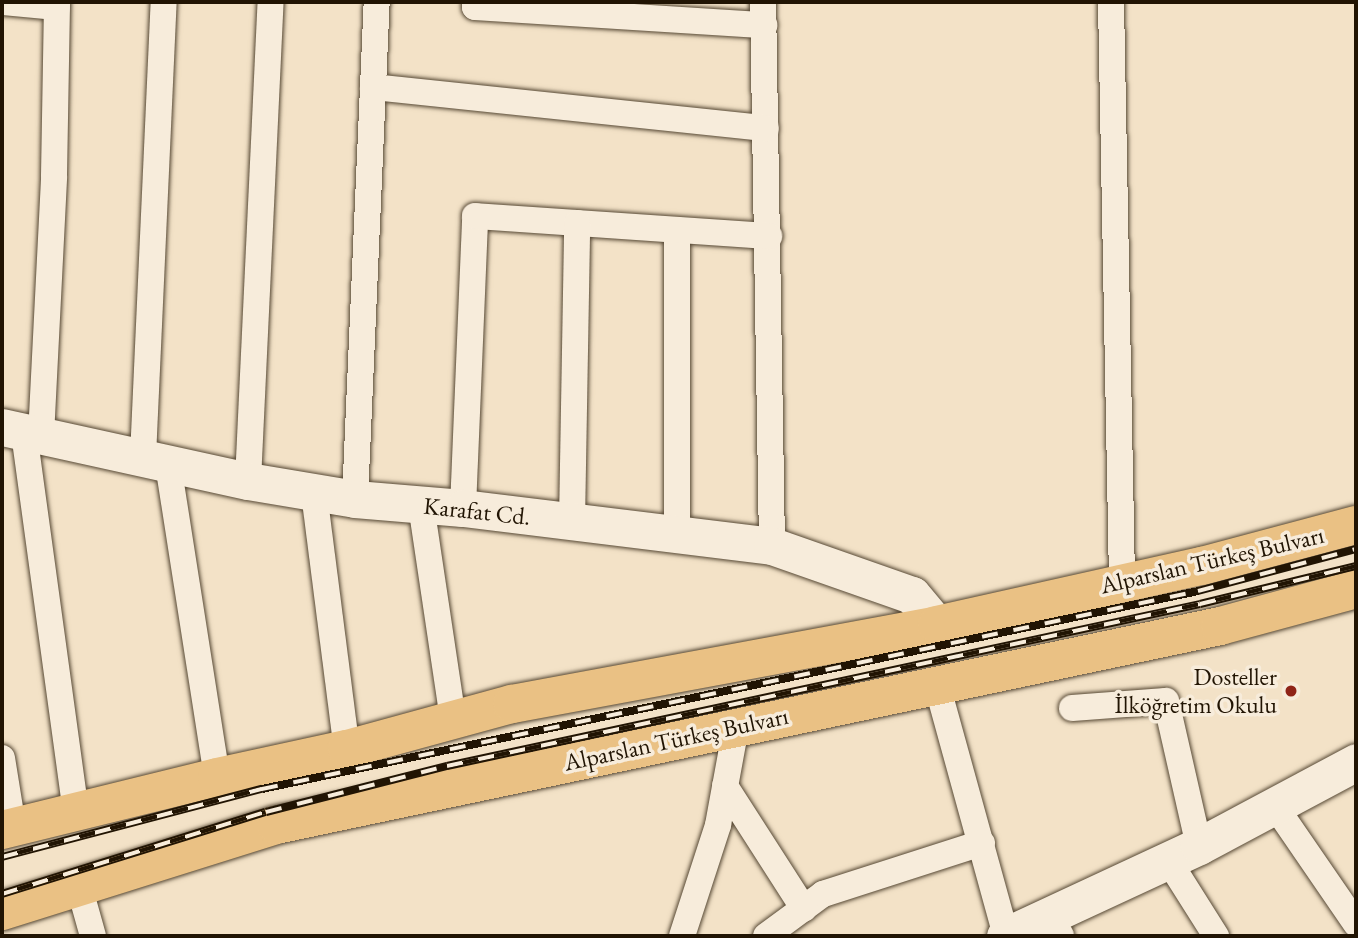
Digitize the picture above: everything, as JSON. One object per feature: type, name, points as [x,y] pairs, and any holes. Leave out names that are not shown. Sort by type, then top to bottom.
[{"type":"main road","name":"Karafat Cd.","points":[[22,432],[314,493],[463,508],[772,546],[912,595],[937,625]]},
{"type":"main road","name":"Alparslan Türkeş Bulvarı","points":[[7,829],[217,777],[347,749],[512,704],[937,625],[1202,566],[1356,525]]},
{"type":"main road","name":"Alparslan Türkeş Bulvarı","points":[[2,911],[276,825],[1220,626],[1356,589]]},
{"type":"main road","points":[[1006,936],[1055,925],[1183,853],[1356,762]]},
{"type":"street","points":[[3,2],[57,4],[54,176],[22,432],[76,811]]},
{"type":"street","points":[[164,2],[155,461],[217,777]]},
{"type":"street","points":[[248,481],[271,2]]},
{"type":"street","points":[[355,499],[377,2]]},
{"type":"street","points":[[475,2],[475,7],[764,13],[772,546]]},
{"type":"street","points":[[1111,2],[1122,582]]},
{"type":"street","points":[[373,87],[765,128]]},
{"type":"street","points":[[463,508],[475,216],[769,236]]},
{"type":"street","points":[[572,522],[578,223]]},
{"type":"street","points":[[677,230],[677,533]]},
{"type":"street","points":[[314,493],[347,749]]},
{"type":"street","points":[[421,505],[453,719]]},
{"type":"street","points":[[936,685],[1006,936]]},
{"type":"street","points":[[1072,708],[1166,701],[1183,853],[1216,936]]},
{"type":"street","points":[[682,936],[718,825],[736,727]]},
{"type":"street","points":[[2,758],[7,829]]},
{"type":"street","points":[[725,786],[804,909]]},
{"type":"street","points":[[1275,806],[1356,924]]},
{"type":"street","points":[[766,936],[823,894],[982,843]]},
{"type":"street","points":[[79,886],[93,936]]},
{"type":"railway","points":[[2,857],[262,789],[1198,591],[1356,549]]},
{"type":"railway","points":[[2,894],[266,812],[447,766],[1200,604],[1356,566]]},
{"type":"place","name":"Dosteller İlköğretim Okulu","points":[[1291,691]]}]
